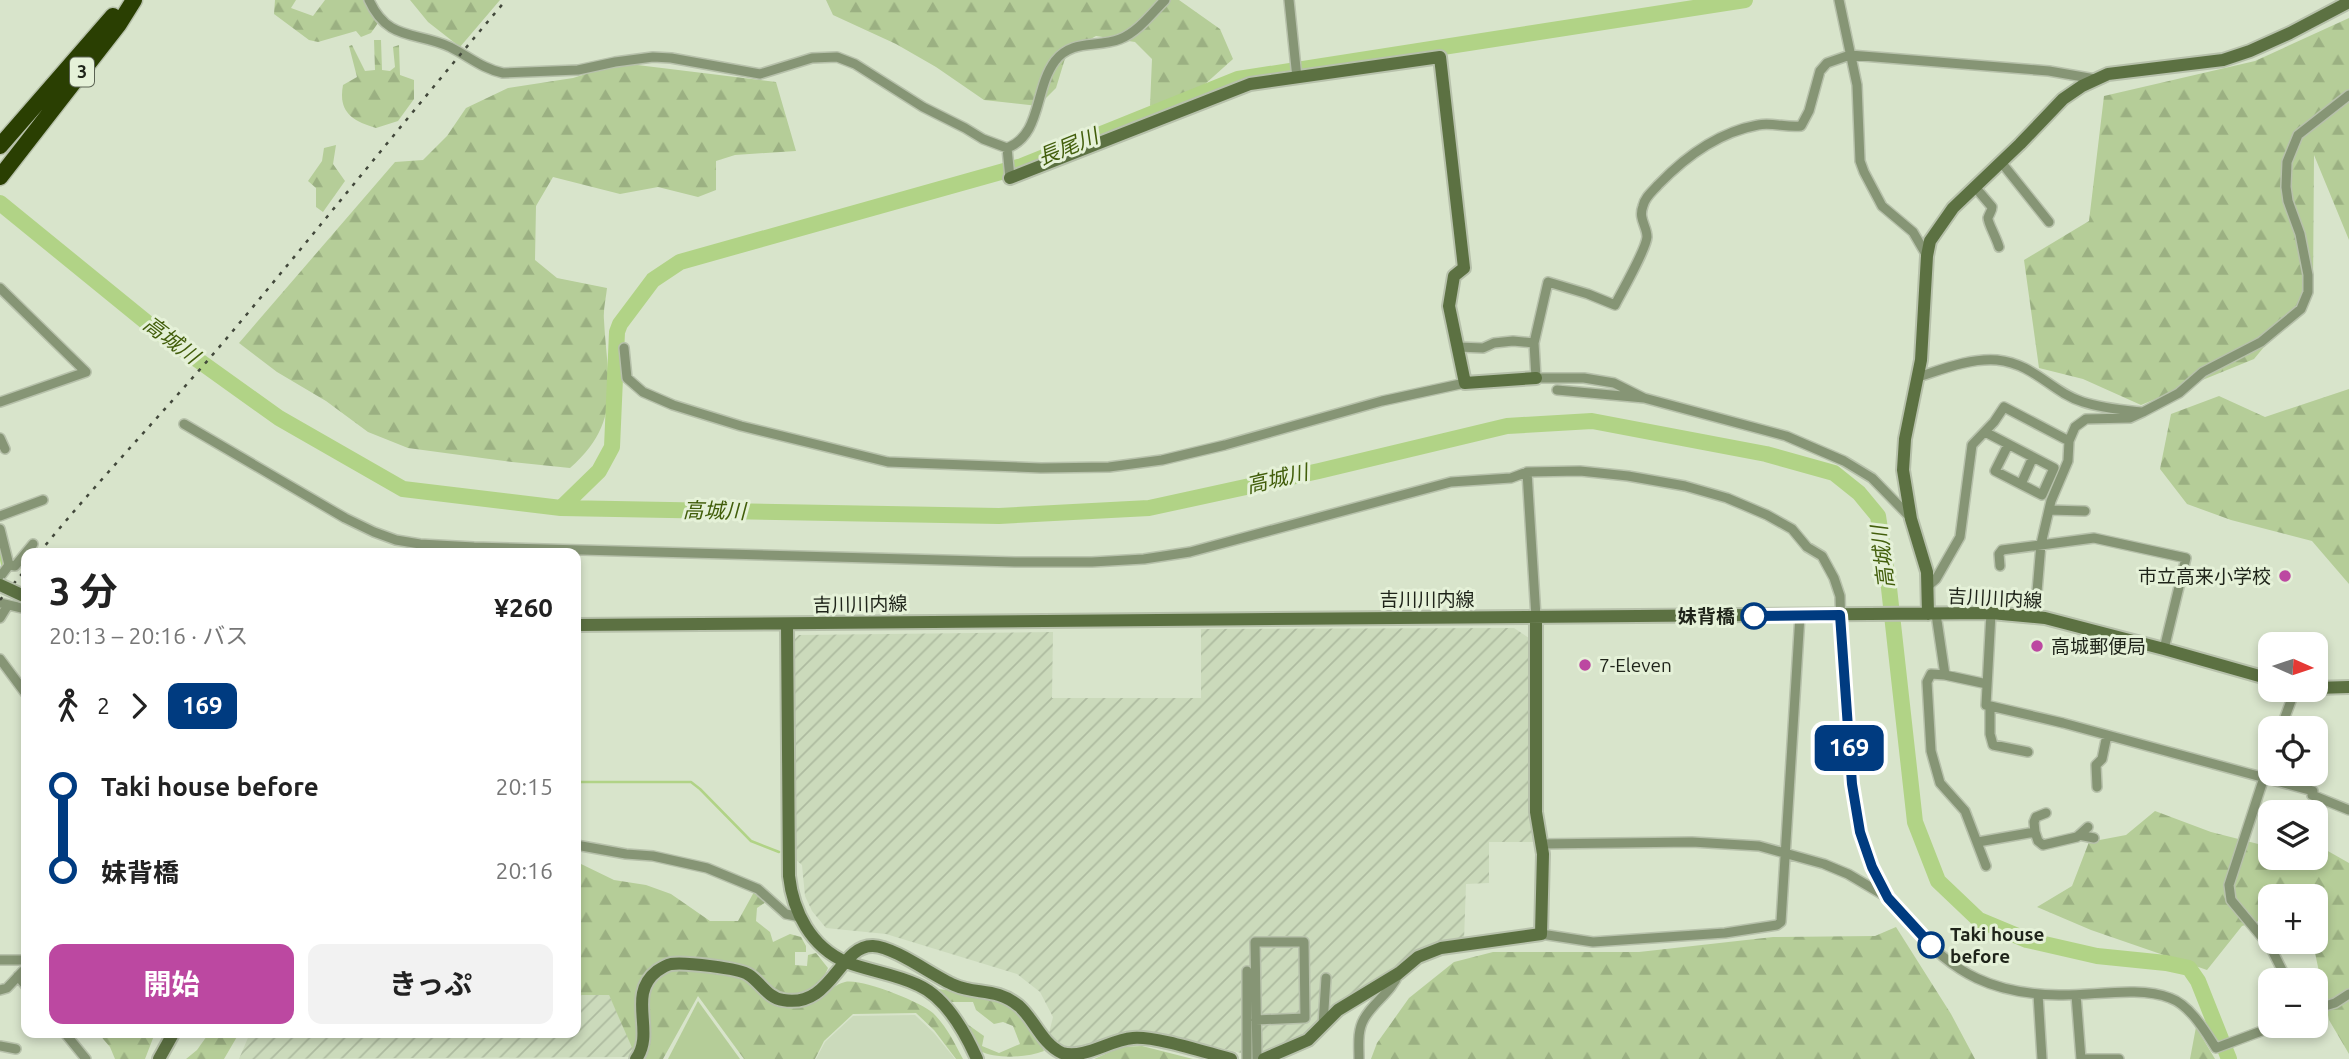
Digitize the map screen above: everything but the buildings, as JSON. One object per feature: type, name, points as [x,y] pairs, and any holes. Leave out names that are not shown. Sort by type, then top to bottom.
[{"type":"highway","name":"3","points":[[0,146],[128,0]]},
{"type":"highway","name":"3","points":[[0,177],[119,24],[134,0]]},
{"type":"street","points":[[369,0],[376,15],[402,33],[449,47],[492,71],[503,73],[578,70],[653,57],[760,74],[812,58],[837,57],[855,64],[923,107],[982,139],[1007,148],[1024,139],[1031,127],[1042,85],[1056,60],[1064,52],[1081,45],[1122,38],[1133,32],[1165,0]]},
{"type":"street","points":[[1289,0],[1296,73]]},
{"type":"street","points":[[1839,0],[1857,85],[1860,161],[1882,206],[1913,232],[1927,256]]},
{"type":"street","points":[[1945,674],[1932,614],[1927,572],[1911,519],[1903,470],[1905,439],[1918,377],[1930,241],[1975,187],[2063,99],[2097,79],[2131,69],[2223,60],[2280,38],[2349,2]]},
{"type":"street","points":[[1536,378],[1534,343],[1548,282],[1615,305],[1645,245],[1646,232],[1641,215],[1647,197],[1692,154],[1728,134],[1759,125],[1801,126],[1809,111],[1820,71],[1827,63],[1850,55],[2049,71],[2097,79]]},
{"type":"street","points":[[1007,148],[1010,175],[1228,90],[1296,73],[1440,57],[1464,268],[1454,276],[1450,306],[1465,383]]},
{"type":"street","points":[[2035,616],[2041,544],[2049,510],[2068,461],[2069,441],[2076,427],[2086,419],[2130,418],[2143,412],[2179,393],[2203,372],[2261,342],[2301,309],[2308,292],[2308,275],[2300,234],[2288,201],[2287,162],[2298,135],[2349,95]]},
{"type":"street","points":[[2001,162],[2049,222]]},
{"type":"street","points":[[1975,187],[1992,207],[1989,226],[1996,233],[1999,247]]},
{"type":"street","points":[[0,288],[86,372],[0,402]]},
{"type":"street","points":[[1458,347],[1483,348],[1494,343],[1513,341],[1534,343]]},
{"type":"street","points":[[624,348],[627,378],[643,392],[673,405],[741,426],[888,463],[919,465],[1041,468],[1137,464],[1214,448],[1382,401],[1465,383],[1536,378],[1597,380],[1614,383],[1644,398]]},
{"type":"street","points":[[1918,377],[1971,362],[2010,362],[2025,367],[2081,402],[2143,412]]},
{"type":"street","points":[[1557,390],[1644,398],[1786,436],[1844,461],[1872,478],[1911,519]]},
{"type":"street","points":[[1928,586],[1936,579],[1960,537],[1972,445],[2004,407],[2069,441]]},
{"type":"street","points":[[184,424],[345,519],[374,532],[396,540],[420,544],[519,548]]},
{"type":"street","points":[[1984,432],[2054,468],[2042,495],[1995,471],[2008,445]]},
{"type":"street","points":[[0,438],[5,449]]},
{"type":"street","points":[[2021,484],[2033,457]]},
{"type":"street","points":[[581,549],[1091,562],[1144,559],[1190,552],[1451,482],[1511,478],[1527,472],[1580,471],[1674,484],[1727,498],[1792,529],[1807,547],[1822,556],[1834,578],[1840,596],[1852,784],[1857,820],[1872,867],[1888,898],[1921,936],[1965,974],[1985,984],[2017,993],[2147,994],[2171,998],[2195,1018],[2217,1048],[2258,1032]]},
{"type":"street","points":[[1527,472],[1536,617],[1536,812],[1541,844],[1543,890],[1541,934]]},
{"type":"street","points":[[0,516],[43,500]]},
{"type":"street","points":[[2049,510],[2085,511]]},
{"type":"street","points":[[0,529],[3,574],[21,592]]},
{"type":"street","points":[[2000,566],[1999,554],[2002,550],[2094,538],[2186,558],[2164,649]]},
{"type":"street","points":[[30,548],[33,544]]},
{"type":"street","points":[[3,574],[21,559]]},
{"type":"street","points":[[0,618],[4,604]]},
{"type":"street","points":[[1991,614],[1986,705],[2107,734],[2258,776]]},
{"type":"street","name":"吉川川内線","points":[[581,625],[1991,614],[2035,616],[2258,676]]},
{"type":"street","points":[[1264,1059],[1308,1040],[1338,1010],[1399,974],[1418,957],[1434,950],[1541,934],[1593,942],[1725,933],[1777,925],[1781,922],[1800,615]]},
{"type":"street","points":[[787,625],[789,876],[791,892],[800,917],[806,929],[825,949],[845,961],[919,985],[936,997],[948,1009],[977,1059]]},
{"type":"street","points":[[0,659],[21,688]]},
{"type":"street","points":[[1986,866],[1965,811],[1940,783],[1931,751],[1927,682],[1931,674],[1945,674],[1987,684]]},
{"type":"street","points":[[2328,688],[2349,687]]},
{"type":"street","points":[[1990,706],[1990,734],[1993,745],[2028,752]]},
{"type":"street","points":[[2097,787],[2096,765],[2102,759],[2107,734]]},
{"type":"street","points":[[2260,786],[2229,885],[2231,901],[2271,948],[2281,968]]},
{"type":"street","points":[[2295,786],[2313,791],[2312,795],[2349,810]]},
{"type":"street","points":[[2046,813],[2036,817],[2035,832],[2038,841],[2043,845],[2077,838],[2088,827]]},
{"type":"street","points":[[1978,842],[2035,832]]},
{"type":"street","points":[[2079,835],[2094,838]]},
{"type":"street","points":[[1541,844],[1692,842],[1759,846],[1848,874],[1888,898]]},
{"type":"street","points":[[581,846],[653,856],[707,868],[758,889],[786,914],[800,917]]},
{"type":"street","points":[[1256,1020],[1305,1018],[1304,942],[1255,942],[1256,1020],[1257,1059]]},
{"type":"street","points":[[636,1059],[645,1041],[641,995],[649,979],[664,967],[680,964],[735,969],[752,977],[774,998],[795,1001],[811,997],[824,988],[845,961],[859,950],[871,946],[895,954],[956,987],[998,995],[1020,1007],[1054,1048],[1069,1055],[1080,1055],[1125,1039],[1142,1038],[1231,1059]]},
{"type":"street","points":[[0,960],[21,960]]},
{"type":"street","points":[[1247,971],[1247,1059]]},
{"type":"street","points":[[1359,1059],[1359,1035],[1365,1016],[1394,986],[1399,974]]},
{"type":"street","points":[[0,990],[7,988],[21,975]]},
{"type":"street","points":[[1323,1026],[1326,978]]},
{"type":"street","points":[[2038,994],[2042,1059]]},
{"type":"street","points":[[2328,1005],[2349,994]]},
{"type":"street","points":[[2076,995],[2082,1059],[2119,1059]]},
{"type":"street","points":[[69,1038],[86,1059]]},
{"type":"street","points":[[159,1059],[171,1038]]},
{"type":"street","points":[[0,1046],[16,1049]]},
{"type":"shaded area","points":[[1514,628],[1529,638],[1532,823],[1536,842],[1489,842],[1489,883],[1466,884],[1464,940],[1438,943],[1419,950],[1331,1009],[1310,1034],[1269,1051],[1241,1053],[1149,1031],[1120,1034],[1080,1050],[1062,1047],[1049,1033],[1053,1017],[1040,992],[1017,974],[886,934],[826,928],[812,911],[805,896],[802,865],[796,860],[794,640],[799,635],[1053,632],[1052,698],[1201,698],[1201,629]]},
{"type":"shaded area","points":[[581,995],[609,995],[636,1051],[631,1057],[239,1059],[248,1038],[581,1038]]},
{"type":"shaded area","points":[[915,1015],[955,1059],[816,1059],[825,1042],[853,1016]]},
{"type":"green space","points":[[275,0],[296,0],[291,8],[313,16],[325,0],[363,0],[378,23],[371,33],[361,37],[356,31],[318,42],[309,40],[274,14]]},
{"type":"green space","points":[[410,0],[500,0],[460,47],[428,22]]},
{"type":"green space","points":[[826,0],[1179,0],[1220,29],[1233,59],[1194,94],[1150,106],[1152,59],[1135,42],[1096,36],[1067,52],[1056,88],[1038,106],[984,100],[896,44],[833,15]]},
{"type":"green space","points":[[2349,18],[2349,240],[2314,155],[2313,288],[2254,359],[2141,405],[2083,379],[2039,368],[2024,260],[2089,221],[2104,96],[2255,61]]},
{"type":"green space","points":[[374,40],[381,40],[382,70],[390,71],[395,67],[393,47],[399,45],[400,75],[414,80],[414,99],[398,121],[376,128],[349,114],[345,109],[342,94],[343,85],[357,77],[349,46],[352,45],[365,71],[375,70]]},
{"type":"green space","points":[[621,63],[776,82],[796,151],[735,155],[716,161],[716,190],[698,197],[658,187],[620,194],[553,177],[536,206],[535,260],[557,278],[607,288],[604,316],[609,382],[605,417],[587,451],[570,468],[408,448],[368,432],[326,401],[277,372],[239,343],[395,162],[423,160],[447,136],[466,108],[508,88],[573,78]]},
{"type":"green space","points":[[336,145],[333,164],[345,181],[323,212],[316,207],[316,188],[308,181],[322,161],[324,148]]},
{"type":"green space","points":[[2349,389],[2349,584],[2312,541],[2231,520],[2187,504],[2160,469],[2171,414],[2219,396],[2265,417]]},
{"type":"green space","points":[[2155,811],[2211,832],[2258,844],[2258,870],[2328,870],[2328,851],[2349,863],[2349,1054],[2329,1020],[2328,968],[2318,968],[2315,954],[2328,954],[2328,884],[2258,884],[2258,921],[2242,926],[2207,970],[2091,930],[2037,907],[2072,886],[2089,842],[2126,835]]},
{"type":"green space","points":[[581,864],[614,880],[646,885],[671,894],[710,921],[738,921],[754,892],[761,895],[766,902],[757,908],[756,921],[770,932],[773,942],[790,934],[801,937],[806,952],[795,952],[795,965],[807,966],[808,955],[816,953],[828,968],[821,983],[822,996],[839,984],[853,982],[904,997],[933,1013],[946,1029],[963,1059],[956,1059],[934,1030],[916,1013],[853,1014],[824,1041],[815,1059],[744,1059],[698,996],[663,1059],[637,1059],[609,995],[581,995]]},
{"type":"green space","points":[[1896,927],[1951,1014],[1975,1059],[1371,1059],[1377,1043],[1409,998],[1454,962],[1493,952],[1639,952],[1773,937],[1875,936]]},
{"type":"green space","points":[[938,989],[973,994],[1002,1003],[1026,1021],[1044,1051],[1011,1057],[980,1051],[965,1026],[967,1024],[984,1036],[982,1046],[999,1053],[1020,1044],[1013,1026],[1003,1022],[994,1024],[976,1010],[973,1002],[951,1002]]},
{"type":"green space","points":[[698,1001],[740,1059],[668,1059]]},
{"type":"green space","points":[[2196,1027],[2215,1059],[2190,1059]]},
{"type":"green space","points":[[102,1038],[153,1038],[145,1059],[115,1059]]},
{"type":"green space","points":[[205,1038],[236,1038],[224,1059],[186,1059]]},
{"type":"green space","points":[[1142,1046],[1193,1059],[1094,1059],[1121,1047]]},
{"type":"waterway","name":"長尾川","points":[[561,508],[599,471],[612,447],[617,332],[620,324],[653,280],[680,262],[1022,166],[1238,79],[1745,0]]},
{"type":"waterway","name":"高城川","points":[[0,203],[156,330],[279,418],[403,489],[561,508],[999,516],[1149,508],[1507,426],[1592,421],[1766,454],[1834,473],[1859,493],[1878,516],[1889,588],[1915,822],[1938,881],[1979,920],[2027,940],[2097,956],[2189,968],[2198,981],[2229,1059]]},
{"type":"waterway","points":[[0,555],[3,567]]},
{"type":"waterway","points":[[581,782],[691,782],[751,841],[779,852]]},
{"type":"railway","points":[[43,548],[232,332],[506,0]]},
{"type":"railway","points":[[0,600],[21,575]]},
{"type":"bus line","name":"169","points":[[1754,616],[1840,615],[1852,784],[1860,832],[1872,867],[1888,898],[1931,945]]},
{"type":"place","name":"市立高来小学校","points":[[2285,576]]},
{"type":"place","name":"妹背橋","points":[[1754,616]]},
{"type":"place","name":"高城郵便局","points":[[2037,646]]},
{"type":"place","name":"7-Eleven","points":[[1585,665]]},
{"type":"place","name":"Taki house before","points":[[1931,945]]}]
